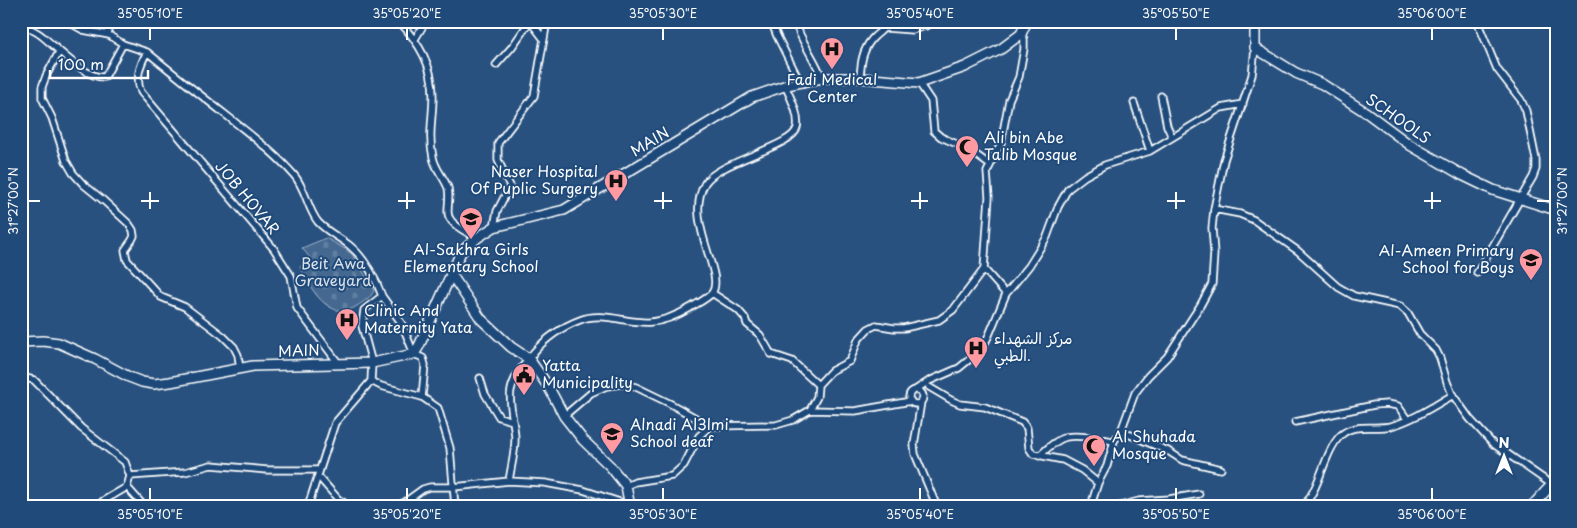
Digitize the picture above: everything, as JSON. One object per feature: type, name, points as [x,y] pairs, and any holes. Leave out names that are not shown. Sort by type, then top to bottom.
[{"type":"main road","name":"MAIN","points":[[21,342],[43,340],[59,343],[142,382],[154,384],[253,366],[372,364],[414,354],[461,252],[494,227],[564,210],[752,97],[786,85],[822,78],[860,78],[919,83],[965,67],[1001,49],[1021,34],[1027,21]]},
{"type":"main road","points":[[1214,21],[1236,22]]},
{"type":"main road","points":[[1255,21],[1255,48]]},
{"type":"main road","name":"SCHOOLS","points":[[1255,48],[1296,73],[1322,84],[1426,155],[1493,190],[1556,210]]},
{"type":"main road","points":[[451,274],[481,319],[511,347],[529,359],[548,386],[564,416],[626,486],[630,506]]},
{"type":"main road","points":[[1531,507],[1553,482]]},
{"type":"street","points":[[67,21],[83,30],[109,35]]},
{"type":"street","points":[[105,21],[109,35],[114,40],[147,52],[276,156],[296,177],[317,221],[349,245],[361,257],[382,296],[402,324],[414,354],[423,358],[425,365],[422,396]]},
{"type":"street","points":[[399,21],[415,39],[424,54],[430,75],[433,94],[432,150],[435,165],[448,190],[447,213],[450,220],[477,238]]},
{"type":"street","points":[[415,39],[426,21]]},
{"type":"street","points":[[496,65],[512,47],[530,21],[543,38]]},
{"type":"street","points":[[494,227],[497,211],[510,186],[498,160],[498,143],[534,96],[547,21]]},
{"type":"street","points":[[772,21],[777,36],[800,82]]},
{"type":"street","points":[[796,21],[802,38],[816,61],[822,78]]},
{"type":"street","points":[[860,78],[865,51],[873,38],[885,28],[889,21]]},
{"type":"street","points":[[1476,21],[1497,68],[1520,100],[1527,117],[1536,164],[1533,177],[1477,273]]},
{"type":"street","points":[[21,24],[41,35],[58,52],[92,76],[100,78],[106,75],[123,44]]},
{"type":"street","points":[[885,28],[912,30],[926,26]]},
{"type":"street","points":[[564,416],[592,393],[607,386],[622,384],[669,402],[710,426],[776,425],[793,420],[810,410],[817,397],[818,385],[831,371],[850,361],[858,340],[868,330],[876,325],[904,328],[939,320],[953,310],[984,269],[989,197],[987,176],[990,165],[1001,143],[1009,100],[1021,68],[1024,39],[1021,34]]},
{"type":"street","points":[[1094,507],[1093,500],[1098,483],[1107,466],[1114,442],[1121,430],[1135,393],[1148,376],[1167,357],[1210,291],[1213,276],[1212,228],[1214,208],[1224,160],[1252,75],[1255,48]]},
{"type":"street","points":[[58,52],[42,87],[42,98],[52,118],[66,161],[73,173],[83,184],[104,200],[133,230],[134,236],[125,250],[127,260],[161,297],[185,307],[229,341],[238,355],[240,369]]},
{"type":"street","name":"JOB HOVAR","points":[[147,52],[138,78],[141,92],[274,249],[291,276],[297,308],[339,364]]},
{"type":"street","points":[[919,83],[931,101],[934,130],[940,137],[968,149],[990,165]]},
{"type":"street","points":[[509,480],[515,440],[510,391],[521,367],[545,340],[580,319],[598,317],[651,322],[672,318],[712,293],[715,284],[713,272],[700,230],[698,211],[700,195],[714,173],[781,142],[792,136],[796,131],[797,119],[786,85]]},
{"type":"street","points":[[1161,96],[1172,137]]},
{"type":"street","points":[[1134,103],[1150,151]]},
{"type":"street","points":[[891,404],[909,395],[929,381],[959,368],[982,349],[1006,294],[1028,266],[1047,237],[1058,207],[1068,189],[1085,176],[1106,165],[1150,151],[1221,108],[1243,104]]},
{"type":"street","points":[[1214,208],[1240,214],[1254,220],[1284,240],[1338,287],[1354,296],[1400,306],[1408,312],[1420,334],[1436,350],[1453,395],[1470,419],[1492,443],[1553,482]]},
{"type":"street","points":[[984,269],[1006,294]]},
{"type":"street","points":[[712,293],[738,310],[745,318],[747,324],[760,334],[771,354],[792,361],[818,385]]},
{"type":"street","points":[[305,507],[310,500],[335,423],[371,381],[372,364],[362,326],[364,310],[382,296]]},
{"type":"street","points":[[922,393],[946,374]]},
{"type":"street","points":[[21,377],[34,380],[81,428],[125,462],[130,476],[127,487],[103,501],[97,507]]},
{"type":"street","points":[[480,378],[485,394],[499,417],[513,421]]},
{"type":"street","points":[[371,381],[381,386],[422,396],[438,408],[450,448],[454,507]]},
{"type":"street","points":[[929,387],[960,404],[985,406],[1022,422],[1027,428],[1029,448],[1033,454],[1063,460],[1082,470],[1098,483]]},
{"type":"street","points":[[915,390],[919,390],[922,393]]},
{"type":"street","points":[[810,410],[855,411],[891,404],[915,402],[923,398],[922,393]]},
{"type":"street","points":[[909,395],[915,402],[918,415],[914,445],[915,454],[937,507]]},
{"type":"street","points":[[1303,507],[1316,488],[1336,443],[1344,432],[1354,428],[1389,426],[1407,419],[1453,395]]},
{"type":"street","points":[[1295,422],[1374,405],[1387,404],[1398,406],[1407,419]]},
{"type":"street","points":[[626,486],[635,482],[672,476],[684,466],[699,436],[710,426]]},
{"type":"street","points":[[1121,430],[1168,451],[1182,460],[1221,469]]},
{"type":"street","points":[[1039,456],[1052,444],[1066,438],[1090,438],[1114,442]]},
{"type":"street","points":[[130,476],[185,472],[211,465],[319,473],[338,498],[351,507]]},
{"type":"street","points":[[394,507],[405,502],[423,489],[430,487],[454,487],[509,480],[545,483],[583,490],[630,506]]},
{"type":"street","points":[[127,487],[143,505],[152,507]]},
{"type":"street","points":[[1116,507],[1139,501],[1199,494]]},
{"type":"green space","name":"Beit Awa Graveyard","points":[[326,238],[353,255],[374,290],[367,299],[347,310],[329,307],[322,301],[309,284],[300,267],[311,259],[302,248]]},
{"type":"place","name":"Fadi Medical Center","points":[[832,70]]},
{"type":"place","name":"Ali bin Abe Talib Mosque","points":[[967,168]]},
{"type":"place","name":"Naser Hospital Of Puplic Surgery","points":[[616,202]]},
{"type":"place","name":"Al-Sakhra Girls Elementary School","points":[[471,240]]},
{"type":"place","name":"Al-Ameen Primary School for Boys","points":[[1531,281]]},
{"type":"place","name":"Clinic And Maternity Yata","points":[[347,341]]},
{"type":"place","name":"مركز الشهداء الطبي.","points":[[976,369]]},
{"type":"place","name":"Yatta Municipality","points":[[524,396]]},
{"type":"place","name":"Alnadi Al3lmi School deaf","points":[[612,455]]},
{"type":"place","name":"Al Shuhada Mosque","points":[[1094,467]]}]
